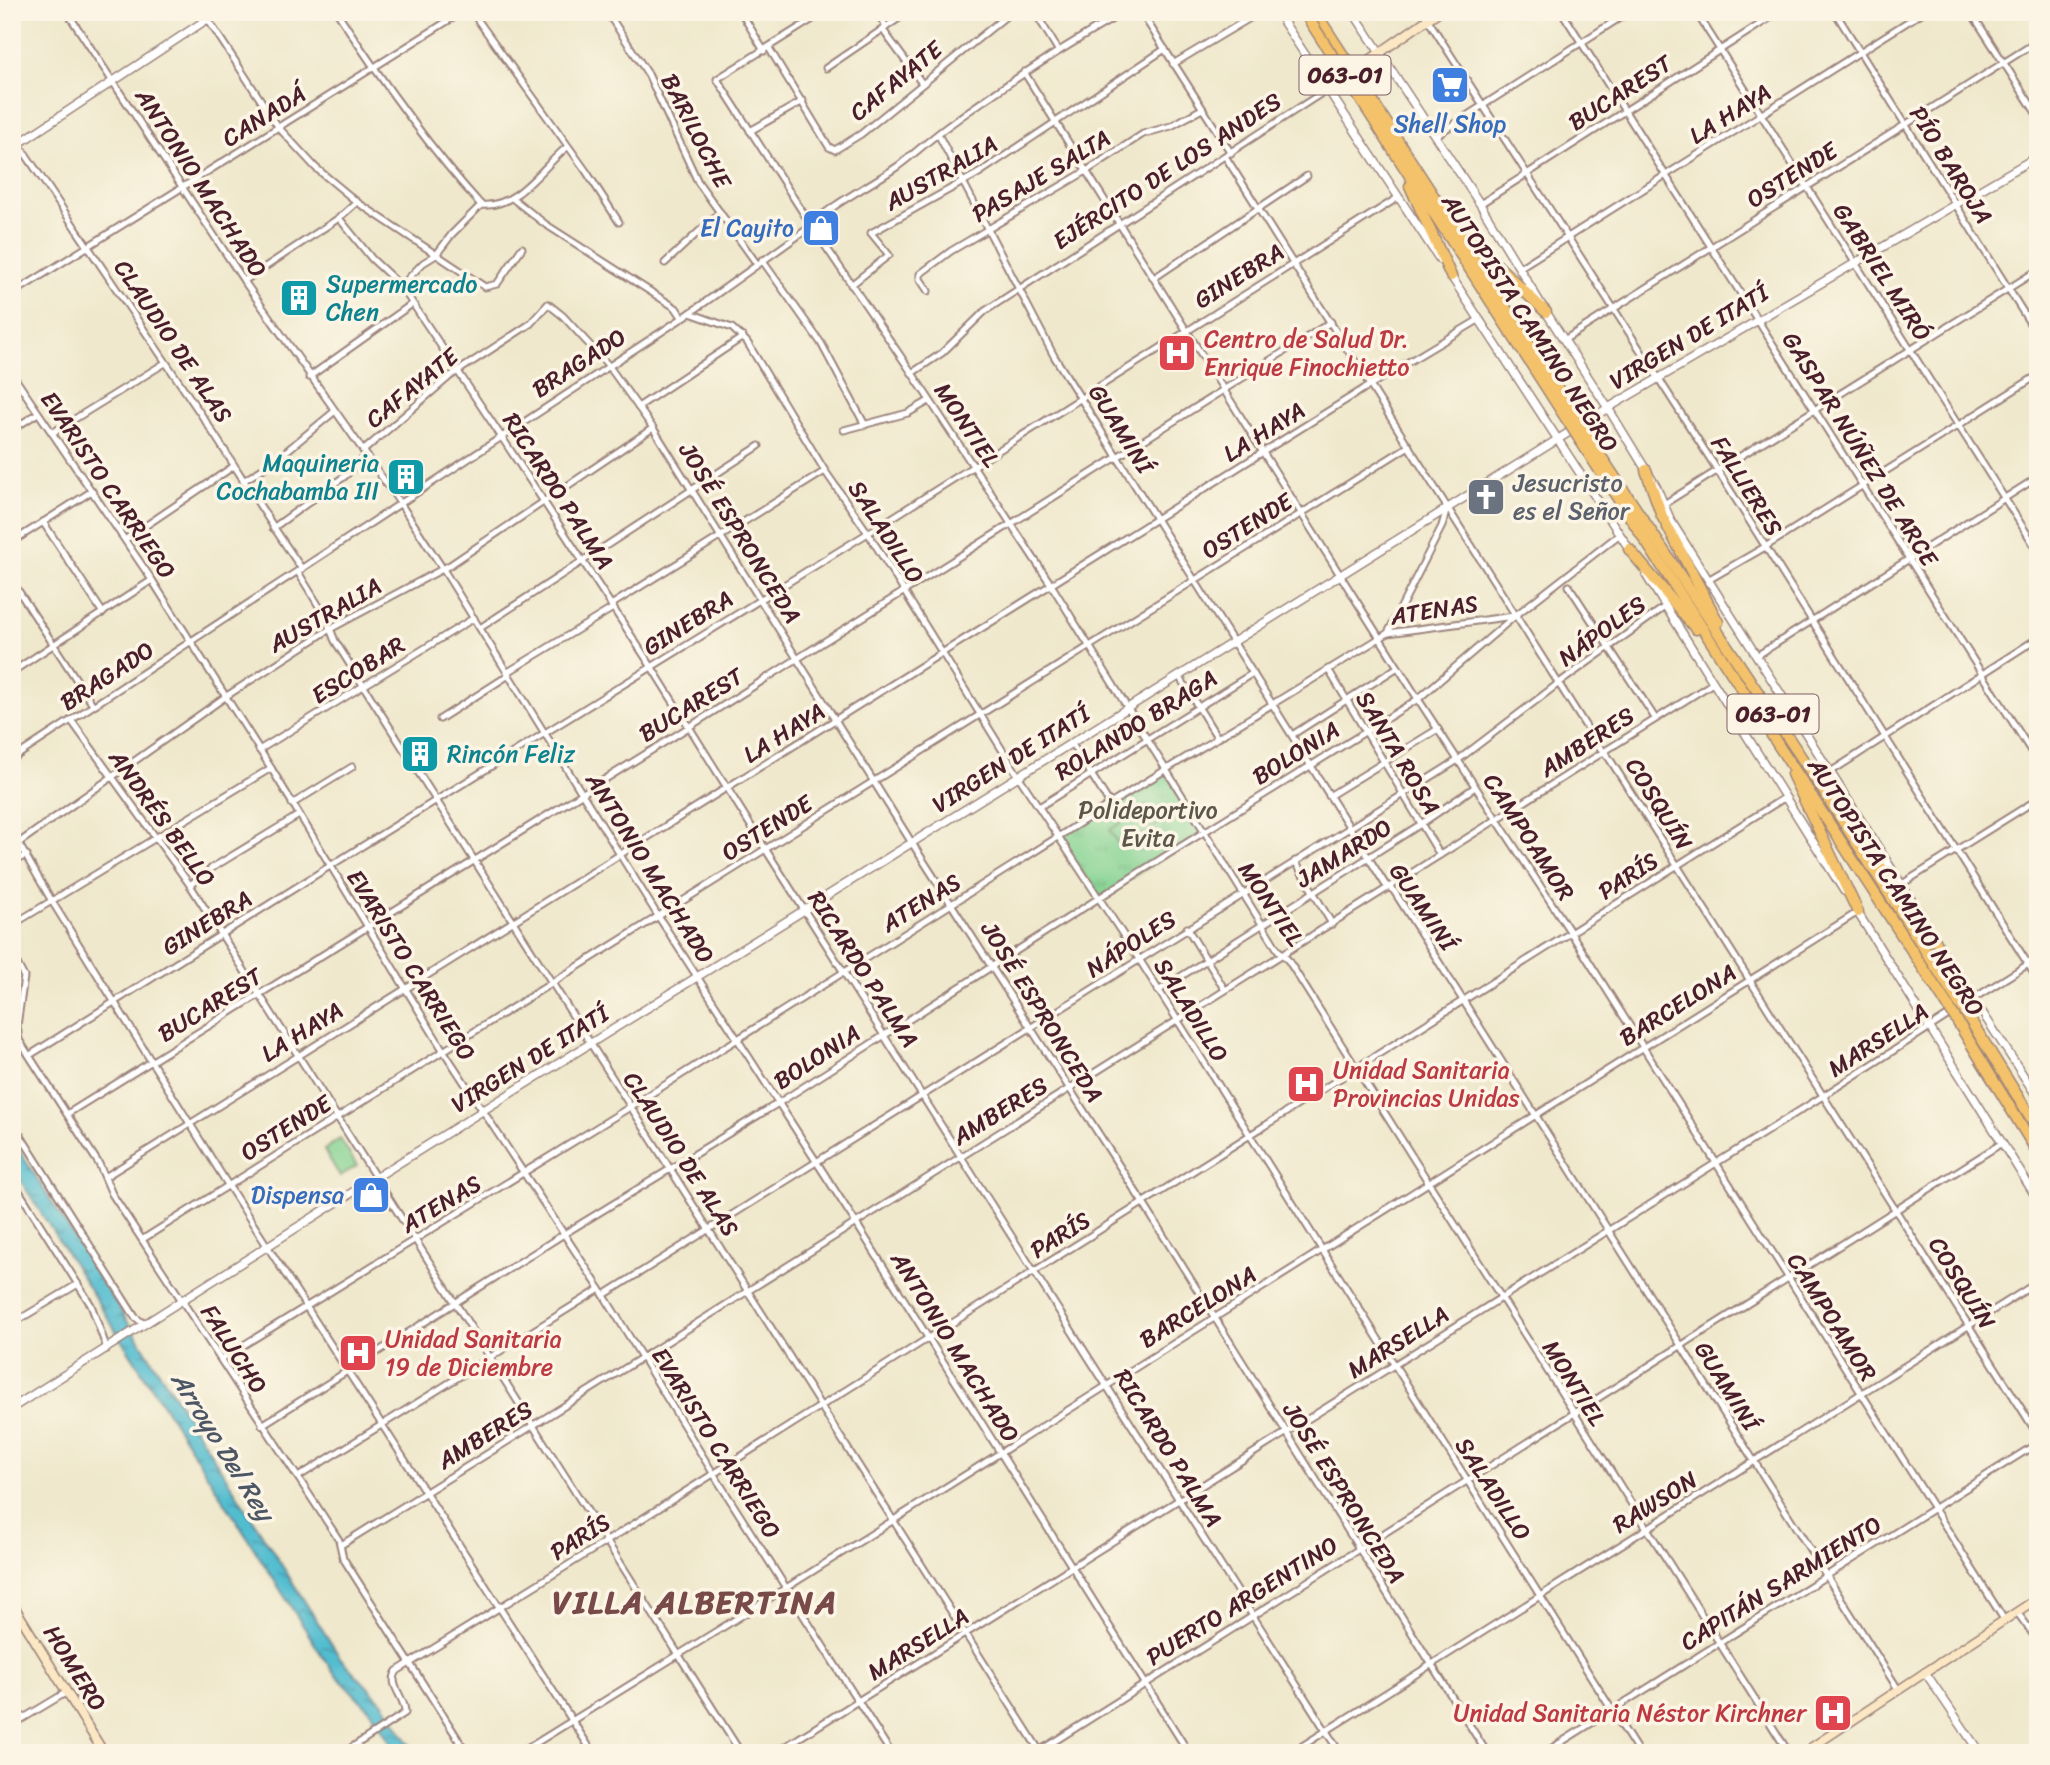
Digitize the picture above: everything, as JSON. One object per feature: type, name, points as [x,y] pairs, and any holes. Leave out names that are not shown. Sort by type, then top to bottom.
[{"type":"highway","name":"AUTOPISTA CAMINO NEGRO","points":[[1309,14],[1566,409]]},
{"type":"highway","name":"AUTOPISTA CAMINO NEGRO","points":[[1385,131],[1417,169],[1725,664],[1949,997]]},
{"type":"highway","points":[[1385,131],[1451,276]]},
{"type":"highway","points":[[1417,169],[1478,246],[1546,312]]},
{"type":"highway","name":"AUTOPISTA CAMINO NEGRO","points":[[1584,438],[1819,784],[1964,1021],[2036,1126]]},
{"type":"highway","points":[[1646,470],[1662,516],[1735,657]]},
{"type":"highway","points":[[1629,548],[1725,664]]},
{"type":"highway","points":[[1781,748],[1857,912]]},
{"type":"highway","points":[[1819,784],[1936,942]]},
{"type":"highway","name":"AUTOPISTA CAMINO NEGRO","points":[[1964,1021],[2038,1153]]},
{"type":"main road","name":"EJÉRCITO DE LOS ANDES","points":[[1328,89],[1382,54],[1426,16],[1438,12]]},
{"type":"main road","points":[[1803,1753],[2038,1598]]},
{"type":"main road","name":"HOMERO","points":[[13,1606],[104,1753]]},
{"type":"street","name":"ANTONIO MACHADO","points":[[67,12],[244,281],[400,503],[443,569],[658,916],[780,1102],[1189,1753]]},
{"type":"street","points":[[15,146],[114,81],[205,16],[218,12]]},
{"type":"street","points":[[337,12],[373,68],[434,151],[481,205],[487,206],[512,198],[567,146]]},
{"type":"street","name":"CANADÁ","points":[[12,294],[462,12]]},
{"type":"street","points":[[472,12],[619,222]]},
{"type":"street","name":"BARILOCHE","points":[[607,12],[648,74],[698,182],[821,342],[865,425]]},
{"type":"street","points":[[741,12],[803,101],[750,131]]},
{"type":"street","points":[[767,49],[824,12]]},
{"type":"street","points":[[877,12],[921,82]]},
{"type":"street","points":[[825,68],[908,12]]},
{"type":"street","name":"CAFAYATE","points":[[803,101],[829,147],[835,150],[860,134],[1010,12]]},
{"type":"street","points":[[1035,12],[1058,50]]},
{"type":"street","name":"BRAGADO","points":[[12,759],[690,313],[854,192],[899,165],[1024,72],[1124,12]]},
{"type":"street","name":"COSQUÍN","points":[[1141,12],[1202,109],[1258,209],[2038,1436]]},
{"type":"street","points":[[1173,64],[1260,12]]},
{"type":"street","points":[[1277,12],[1629,548],[2038,1200]]},
{"type":"street","points":[[1353,12],[1480,204],[1659,490],[1671,521],[1832,771],[1936,942],[2038,1098]]},
{"type":"street","name":"GASPAR NÚÑEZ DE ARCE","points":[[1562,12],[2038,762]]},
{"type":"street","points":[[1435,136],[1629,12]]},
{"type":"street","name":"GABRIEL MIRÓ","points":[[1696,12],[2038,551]]},
{"type":"street","name":"BUCAREST","points":[[1480,204],[1779,12]]},
{"type":"street","name":"PÍO BAROJA","points":[[1835,12],[2038,336]]},
{"type":"street","name":"LA HAYA","points":[[1519,268],[1923,12]]},
{"type":"street","points":[[1972,12],[2038,116]]},
{"type":"street","points":[[205,16],[279,128],[316,169],[356,202],[485,287],[497,284],[522,248]]},
{"type":"street","name":"FALLIERES","points":[[1426,16],[1569,236],[1656,378],[1718,471],[2038,980]]},
{"type":"street","name":"OSTENDE","points":[[1564,340],[2038,41]]},
{"type":"street","name":"MONTIEL","points":[[767,49],[717,79],[850,285],[912,373],[1052,586],[1261,925],[1287,960],[1357,1069],[1789,1753]]},
{"type":"street","name":"AUSTRALIA","points":[[850,285],[889,255],[871,233],[962,182],[1056,123],[1165,49]]},
{"type":"street","name":"CAMPOAMOR","points":[[1024,72],[1418,699],[1571,933],[2005,1621]]},
{"type":"street","name":"EJÉRCITO DE LOS ANDES","points":[[912,373],[942,353],[977,317],[1328,89]]},
{"type":"street","name":"PASAJE SALTA","points":[[928,291],[920,279],[920,274],[951,251],[1088,170],[1143,134],[1171,126],[1202,109]]},
{"type":"street","name":"CLAUDIO DE ALAS","points":[[12,134],[15,146],[89,247],[195,404],[300,570],[330,629],[365,687],[1039,1752]]},
{"type":"street","name":"GUAMINÍ","points":[[938,134],[1054,356],[1329,796],[1394,891],[1898,1689]]},
{"type":"street","name":"VIRGEN DE ITATÍ","points":[[12,1408],[375,1178],[1656,378],[2038,156]]},
{"type":"street","points":[[1154,278],[1307,176]]},
{"type":"street","name":"GINEBRA","points":[[30,1055],[868,533],[1399,197]]},
{"type":"street","points":[[512,198],[545,224],[676,308],[682,317]]},
{"type":"street","points":[[244,281],[339,218],[356,202]]},
{"type":"street","points":[[401,286],[423,263],[436,255],[452,234],[481,205]]},
{"type":"street","points":[[665,263],[720,212]]},
{"type":"street","name":"RICARDO PALMA","points":[[339,218],[372,259],[401,286],[458,370],[651,666],[1340,1753]]},
{"type":"street","points":[[1664,504],[2038,270]]},
{"type":"street","points":[[309,377],[412,304]]},
{"type":"street","name":"CAFAYATE","points":[[273,528],[345,476],[365,453],[458,370],[530,324],[550,304]]},
{"type":"street","name":"JOSÉ ESPRONCEDA","points":[[550,304],[608,365],[653,428],[912,843],[1143,1203],[1488,1753]]},
{"type":"street","points":[[638,407],[743,337],[732,328],[690,313]]},
{"type":"street","name":"LA HAYA","points":[[105,1177],[1052,586],[1370,384],[1481,319]]},
{"type":"street","name":"BUCAREST","points":[[67,1114],[905,592],[1331,322]]},
{"type":"street","name":"SALADILLO","points":[[743,337],[825,471],[868,533],[1019,777],[1139,959],[1639,1753]]},
{"type":"street","points":[[52,433],[165,363]]},
{"type":"street","name":"EVARISTO CARRIEGO","points":[[12,374],[126,539],[271,768],[443,1050],[602,1292],[713,1474],[891,1753]]},
{"type":"street","points":[[1708,580],[2038,375]]},
{"type":"street","points":[[844,430],[908,413],[929,401]]},
{"type":"street","points":[[243,481],[272,463],[335,411]]},
{"type":"street","points":[[12,430],[38,413]]},
{"type":"street","name":"AUSTRALIA","points":[[20,842],[225,697],[330,629],[443,569],[653,428]]},
{"type":"street","points":[[480,628],[759,446]]},
{"type":"street","name":"OSTENDE","points":[[143,1239],[1409,446]]},
{"type":"street","points":[[126,539],[234,466]]},
{"type":"street","points":[[440,719],[721,534],[825,471]]},
{"type":"street","points":[[1758,655],[2038,477]]},
{"type":"street","points":[[12,542],[92,491]]},
{"type":"street","points":[[1388,632],[1443,526],[1447,508]]},
{"type":"street","points":[[43,522],[103,613]]},
{"type":"street","name":"BOLONIA","points":[[262,1424],[780,1102],[1099,898],[1418,699],[1516,615],[1620,534]]},
{"type":"street","points":[[12,672],[152,580]]},
{"type":"street","points":[[12,581],[93,705]]},
{"type":"street","points":[[1569,586],[1655,718]]},
{"type":"street","name":"NÁPOLES","points":[[298,1477],[491,1357],[817,1163],[1458,760],[1666,606]]},
{"type":"street","name":"ATENAS","points":[[221,1359],[524,1174],[1388,632],[1516,615]]},
{"type":"street","name":"ESCOBAR","points":[[259,750],[474,618]]},
{"type":"street","points":[[1832,771],[2038,638]]},
{"type":"street","points":[[1292,735],[1398,667]]},
{"type":"street","name":"SANTA ROSA","points":[[1328,669],[1440,855]]},
{"type":"street","name":"ROLANDO BRAGA","points":[[1039,807],[1253,673]]},
{"type":"street","points":[[1179,676],[1217,737]]},
{"type":"street","name":"AMBERES","points":[[341,1545],[1713,683]]},
{"type":"street","name":"ANDRÉS BELLO","points":[[71,720],[111,778],[157,837],[222,934],[741,1753]]},
{"type":"street","points":[[1329,796],[1438,729]]},
{"type":"street","points":[[1072,744],[1110,804]]},
{"type":"street","points":[[292,804],[352,767]]},
{"type":"street","points":[[12,925],[271,768]]},
{"type":"street","name":"JAMARDO","points":[[1158,991],[1475,787]]},
{"type":"street","name":"PARÍS","points":[[409,1664],[1784,798]]},
{"type":"street","points":[[1902,884],[2038,799]]},
{"type":"street","points":[[190,885],[212,868],[299,815]]},
{"type":"street","points":[[12,832],[52,902],[228,1185],[593,1753]]},
{"type":"street","points":[[12,862],[27,855]]},
{"type":"street","points":[[1295,862],[1332,924]]},
{"type":"street","name":"BARCELONA","points":[[520,1753],[1857,912]]},
{"type":"street","points":[[1187,928],[1225,990]]},
{"type":"street","name":"FALUCHO","points":[[12,954],[24,977],[17,1034],[105,1177],[112,1194],[298,1477],[341,1545],[343,1559],[467,1753]]},
{"type":"street","name":"MARSELLA","points":[[775,1753],[1824,1096],[2038,958]]},
{"type":"street","points":[[12,1122],[141,1326]]},
{"type":"street","name":"PUERTO ARGENTINO","points":[[1039,1752],[1786,1277],[2002,1143]]},
{"type":"street","points":[[12,1180],[94,1310],[110,1347]]},
{"type":"street","name":"RAWSON","points":[[1291,1753],[2038,1282]]},
{"type":"street","points":[[14,1317],[78,1284]]},
{"type":"street","name":"CAPITÁN SARMIENTO","points":[[1544,1753],[2038,1443]]},
{"type":"street","points":[[2017,1612],[2038,1641]]},
{"type":"street","points":[[343,1753],[400,1717],[406,1709],[393,1679],[397,1671],[409,1664]]},
{"type":"street","points":[[1925,1672],[1980,1753]]},
{"type":"street","points":[[12,1725],[67,1692]]},
{"type":"green space","name":"Polideportivo Evita","points":[[1165,771],[1204,832],[1099,898],[1058,837]]},
{"type":"green space","points":[[1148,805],[1160,823],[1121,848],[1110,830]]},
{"type":"green space","points":[[340,1139],[357,1166],[340,1176],[324,1150]]},
{"type":"water","points":[[12,1139],[341,1659],[383,1703],[415,1753],[397,1753],[371,1711],[335,1674],[323,1657],[12,1167]]},
{"type":"place","name":"Shell Shop","points":[[1450,85]]},
{"type":"place","name":"El Cayito","points":[[821,228]]},
{"type":"place","name":"Supermercado Chen","points":[[299,298]]},
{"type":"place","name":"Centro de Salud Dr. Enrique Finochietto","points":[[1177,353]]},
{"type":"place","name":"Maquineria Cochabamba III","points":[[406,477]]},
{"type":"place","name":"Jesucristo es el Señor","points":[[1486,497]]},
{"type":"place","name":"Rincón Feliz","points":[[420,754]]},
{"type":"place","name":"Unidad Sanitaria Provincias Unidas","points":[[1306,1084]]},
{"type":"place","name":"Dispensa","points":[[371,1195]]},
{"type":"place","name":"Unidad Sanitaria 19 de Diciembre","points":[[358,1353]]},
{"type":"place","name":"Unidad Sanitaria Néstor Kirchner","points":[[1833,1713]]},
{"type":"district","name":"VILLA ALBERTINA","points":[[695,1602]]},
{"type":"water label","name":"Arroyo Del Rey","points":[[223,1446]]}]
